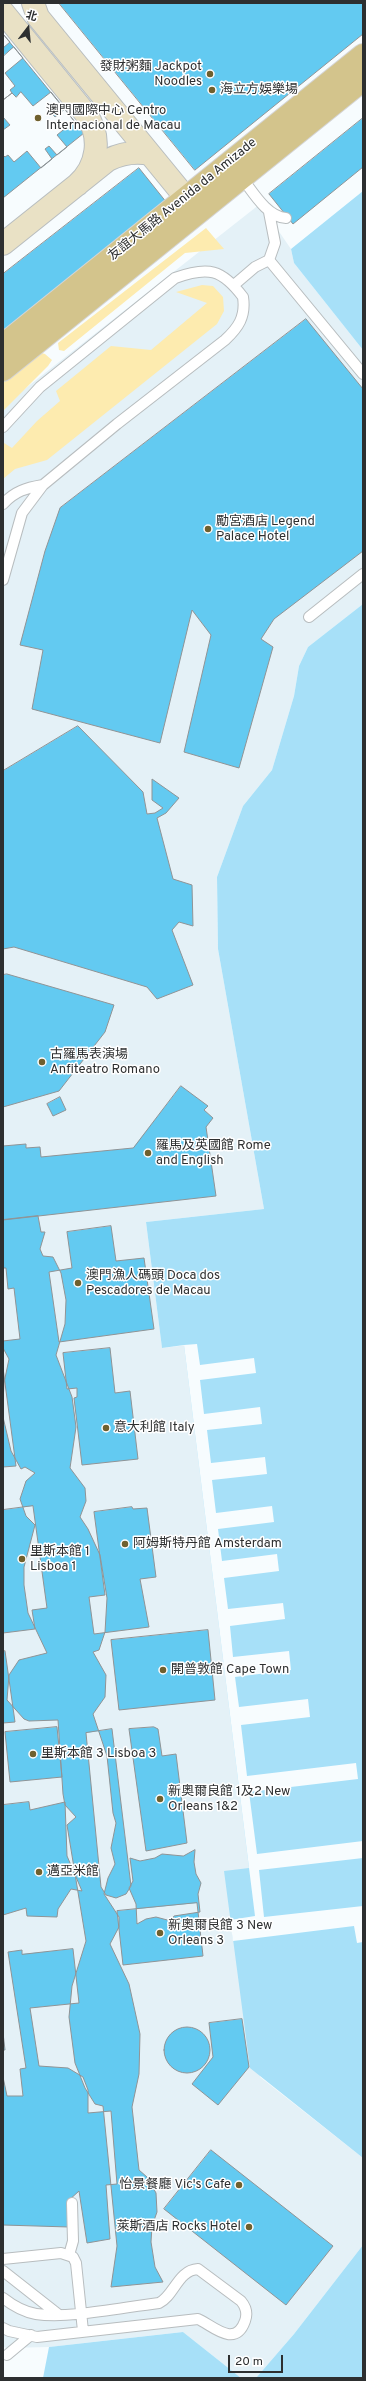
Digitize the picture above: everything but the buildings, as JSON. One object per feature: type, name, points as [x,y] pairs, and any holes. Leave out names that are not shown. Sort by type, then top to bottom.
[{"type":"main road","name":"友誼大馬路 Avenida da Amizade","points":[[3,345],[363,55]]},
{"type":"main road","name":"友誼大馬路 Avenida da Amizade","points":[[3,370],[363,80]]},
{"type":"street","points":[[3,12],[16,11],[28,3]]},
{"type":"street","points":[[33,3],[38,17],[186,198]]},
{"type":"street","points":[[3,12],[86,114],[92,125],[96,138],[95,155],[89,171],[77,185]]},
{"type":"street","points":[[3,244],[116,156],[133,152],[150,154]]},
{"type":"lane","points":[[242,178],[269,212],[276,216],[286,218]]},
{"type":"lane","points":[[234,285],[255,267],[269,260],[275,243],[269,212]]},
{"type":"lane","points":[[269,260],[363,374]]},
{"type":"lane","points":[[3,427],[40,387],[175,278],[198,270],[211,271],[226,278],[234,285],[243,298],[244,307],[238,328],[43,485],[22,513],[3,580]]},
{"type":"lane","points":[[3,504],[10,497],[24,489],[43,485]]},
{"type":"lane","points":[[309,618],[363,574]]},
{"type":"lane","points":[[69,2255],[73,2241],[72,2203]]},
{"type":"lane","points":[[3,2259],[61,2253],[69,2255],[76,2263],[83,2331]]},
{"type":"lane","points":[[3,2298],[11,2305],[35,2314],[59,2315],[159,2303],[166,2298],[185,2273],[198,2269],[241,2301],[247,2312],[245,2324],[241,2329],[229,2334],[216,2331],[198,2319],[37,2337],[3,2328]]},
{"type":"lane","points":[[3,2271],[59,2315]]},
{"type":"lane","points":[[7,2355],[31,2335]]},
{"type":"shaded area","name":"澳門漁人碼頭 Doca dos Pescadores de Macau","points":[[260,204],[291,249],[294,263],[363,350],[363,604],[308,647],[299,666],[294,696],[272,770],[243,806],[217,877],[218,949],[264,1209],[146,1222],[162,1348],[197,1344],[363,1841],[260,2077],[363,2158],[363,2245],[294,2334],[256,2378],[241,2378],[183,2332],[49,2347],[6,2348],[3,2346],[3,406]]},
{"type":"shaded area","points":[[206,228],[224,249],[185,253],[64,351],[59,350],[58,343]]},
{"type":"shaded area","points":[[202,285],[213,286],[223,297],[224,311],[217,324],[47,460],[15,469],[3,479],[4,443],[12,448],[37,421],[60,401],[56,391],[111,346],[151,350],[207,303],[176,292]]},
{"type":"shaded area","points":[[39,352],[45,354],[52,360],[48,366],[3,411],[3,378]]},
{"type":"water","points":[[363,191],[363,350],[294,263],[291,249]]},
{"type":"water","points":[[363,604],[363,2158],[250,2068],[224,1871],[249,1868],[184,1345],[162,1348],[146,1222],[264,1209],[218,949],[217,877],[243,806],[272,770],[294,696],[299,666],[308,647]]},
{"type":"water","points":[[363,2245],[363,2378],[256,2378],[294,2334]]},
{"type":"water","points":[[183,2332],[241,2378],[43,2378],[49,2347]]},
{"type":"pier","points":[[197,1344],[200,1365],[254,1358],[256,1373],[200,1380],[204,1414],[260,1407],[262,1424],[207,1430],[211,1463],[265,1457],[267,1474],[212,1480],[216,1513],[272,1506],[274,1522],[218,1529],[222,1561],[277,1554],[279,1571],[224,1578],[228,1609],[283,1603],[285,1619],[230,1626],[233,1657],[289,1651],[291,1670],[235,1677],[239,1707],[308,1699],[310,1717],[241,1725],[247,1776],[356,1763],[358,1779],[249,1792],[257,1854],[363,1841],[363,1858],[259,1870],[264,1917],[363,1906],[363,1942],[357,1943],[354,1926],[233,1941],[230,1920],[255,1916],[184,1345]]},
{"type":"place","name":"發財粥麵 Jackpot Noodles","points":[[210,74]]},
{"type":"place","name":"海立方娛樂場","points":[[212,90]]},
{"type":"place","name":"澳門國際中心 Centro Internacional de Macau","points":[[38,118]]},
{"type":"place","name":"勵宮酒店 Legend Palace Hotel","points":[[208,529]]},
{"type":"place","name":"古羅馬表演場 Anfiteatro Romano","points":[[42,1062]]},
{"type":"place","name":"羅馬及英國館 Rome and English","points":[[148,1153]]},
{"type":"place","name":"澳門漁人碼頭 Doca dos Pescadores de Macau","points":[[78,1283]]},
{"type":"place","name":"意大利館 Italy","points":[[106,1428]]},
{"type":"place","name":"阿姆斯特丹館 Amsterdam","points":[[125,1544]]},
{"type":"place","name":"里斯本館 1 Lisboa 1","points":[[22,1559]]},
{"type":"place","name":"開普敦館 Cape Town","points":[[163,1670]]},
{"type":"place","name":"里斯本館 3 Lisboa 3","points":[[33,1754]]},
{"type":"place","name":"新奧爾良館 1及2 New Orleans 1&2","points":[[160,1799]]},
{"type":"place","name":"邁亞米館","points":[[39,1872]]},
{"type":"place","name":"新奧爾良館 3 New Orleans 3","points":[[160,1933]]},
{"type":"place","name":"怡景餐廳 Vic's Cafe","points":[[239,2185]]},
{"type":"place","name":"萊斯酒店 Rocks Hotel","points":[[249,2227]]}]
